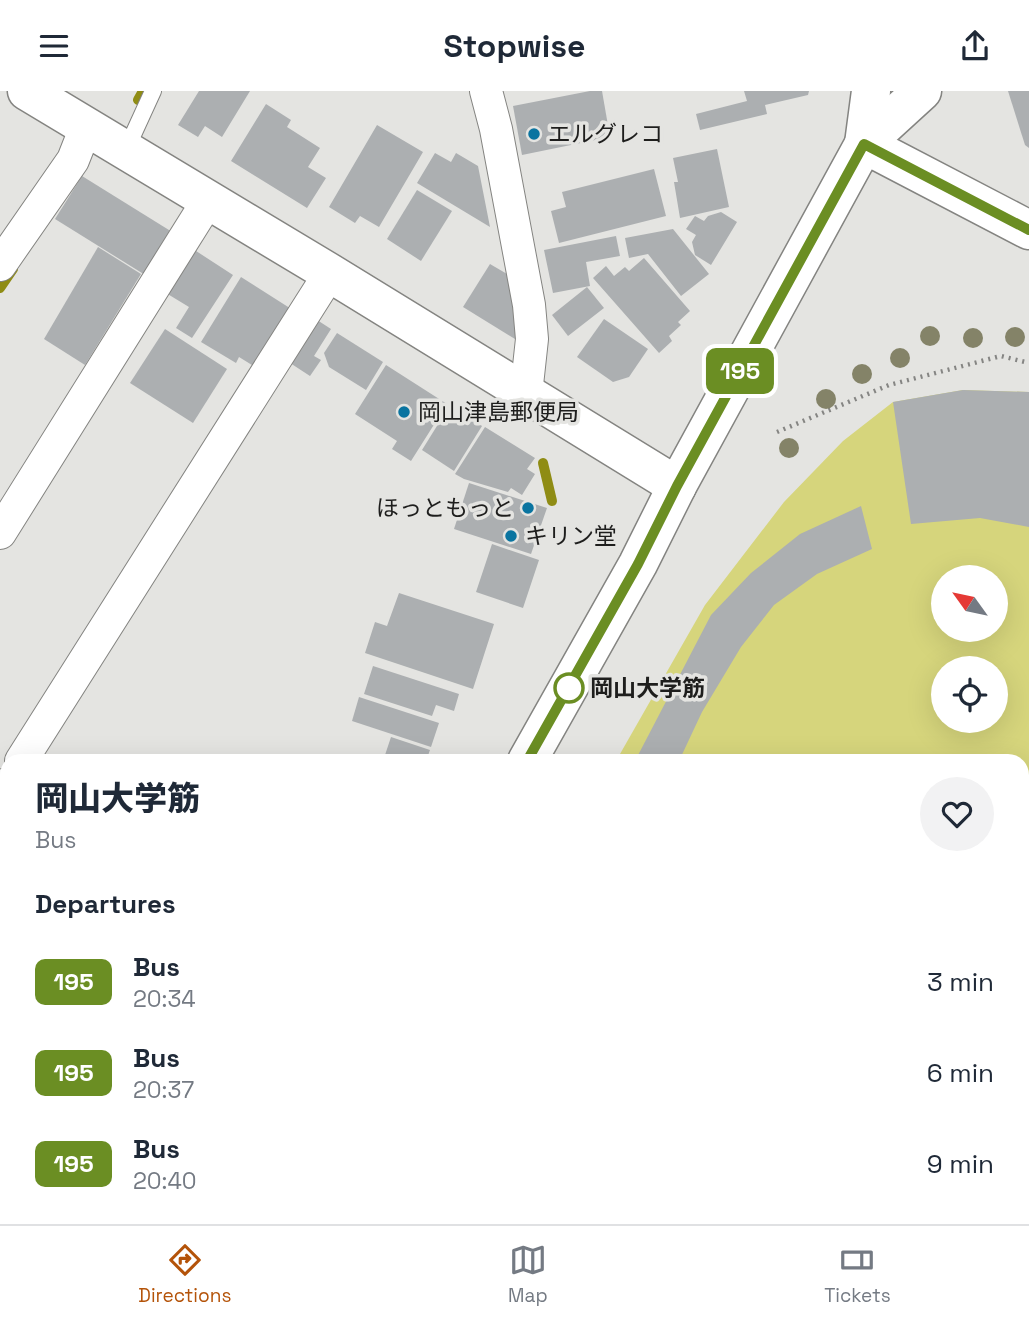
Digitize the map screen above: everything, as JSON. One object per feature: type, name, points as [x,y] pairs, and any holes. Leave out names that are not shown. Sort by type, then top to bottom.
[{"type":"main road","points":[[27,91],[209,199],[677,486]]},
{"type":"main road","points":[[864,144],[871,91]]},
{"type":"main road","points":[[531,754],[638,564],[677,486],[864,144],[922,91]]},
{"type":"main road","points":[[864,144],[1029,230]]},
{"type":"street","points":[[486,91],[496,129],[529,305],[532,339],[526,394]]},
{"type":"street","points":[[0,265],[73,160],[86,127]]},
{"type":"street","points":[[0,533],[209,199]]},
{"type":"street","points":[[25,754],[330,273]]},
{"type":"lane","points":[[126,150],[153,91]]},
{"type":"path","points":[[777,432],[889,384],[1002,356],[1029,362]]},
{"type":"shaded area","points":[[963,390],[1029,392],[1029,754],[620,754],[705,605],[784,502],[843,441],[893,402]]},
{"type":"building","points":[[199,91],[250,91],[222,137],[205,126],[198,137],[178,125]]},
{"type":"building","points":[[602,91],[610,137],[522,155],[513,106]]},
{"type":"building","points":[[744,91],[809,91],[808,95],[765,105],[767,114],[700,130],[696,114],[747,101]]},
{"type":"building","points":[[1008,91],[1029,91],[1029,148],[1025,145]]},
{"type":"building","points":[[266,104],[291,120],[287,127],[320,148],[308,167],[326,178],[307,208],[231,161]]},
{"type":"building","points":[[377,125],[423,152],[379,227],[360,216],[355,223],[329,207]]},
{"type":"building","points":[[717,149],[729,207],[680,218],[674,182],[678,182],[673,158]]},
{"type":"building","points":[[435,153],[451,162],[456,153],[478,166],[490,227],[417,183]]},
{"type":"building","points":[[654,169],[666,216],[559,243],[551,211],[566,207],[562,192]]},
{"type":"building","points":[[82,176],[177,235],[150,278],[55,219]]},
{"type":"building","points":[[417,190],[452,211],[421,261],[387,239]]},
{"type":"building","points":[[721,212],[737,222],[711,265],[695,255],[692,242],[696,235],[686,229],[695,216],[704,221],[708,216]]},
{"type":"building","points":[[673,229],[709,274],[681,296],[648,254],[629,258],[625,238]]},
{"type":"building","points":[[616,236],[620,256],[586,262],[590,286],[553,293],[544,250]]},
{"type":"building","points":[[98,247],[141,274],[85,365],[44,339]]},
{"type":"building","points":[[193,249],[233,275],[192,338],[176,328],[189,307],[166,293]]},
{"type":"building","points":[[644,258],[690,311],[678,322],[681,325],[669,336],[672,341],[659,353],[593,278],[606,266],[614,276],[625,267],[629,271]]},
{"type":"building","points":[[490,264],[512,277],[519,332],[515,339],[463,307]]},
{"type":"building","points":[[241,277],[296,312],[260,370],[239,357],[236,363],[201,342]]},
{"type":"building","points":[[587,287],[604,308],[568,336],[552,315]]},
{"type":"building","points":[[314,318],[331,329],[314,356],[321,360],[310,376],[287,361]]},
{"type":"building","points":[[604,319],[648,349],[629,377],[613,382],[577,357]]},
{"type":"building","points":[[165,329],[227,369],[193,423],[130,383]]},
{"type":"building","points":[[337,333],[383,362],[366,390],[329,367],[324,353]]},
{"type":"building","points":[[386,365],[447,404],[411,461],[392,449],[397,441],[355,414]]},
{"type":"building","points":[[963,390],[1029,392],[1029,527],[980,518],[911,524],[893,402]]},
{"type":"building","points":[[450,405],[482,426],[454,471],[422,450]]},
{"type":"building","points":[[485,427],[535,458],[527,469],[535,474],[522,495],[511,488],[508,492],[455,474]]},
{"type":"building","points":[[469,483],[547,508],[531,554],[454,529]]},
{"type":"building","points":[[861,506],[872,549],[817,574],[774,605],[741,647],[702,712],[682,754],[639,754],[711,615],[751,573],[800,534]]},
{"type":"building","points":[[492,544],[539,560],[523,608],[476,592]]},
{"type":"building","points":[[399,593],[494,624],[473,689],[365,653],[375,622],[387,626]]},
{"type":"building","points":[[373,666],[459,694],[454,711],[436,705],[432,716],[364,694]]},
{"type":"building","points":[[359,697],[439,723],[431,747],[352,721]]},
{"type":"building","points":[[391,737],[430,750],[429,754],[385,754]]},
{"type":"waterway","points":[[138,100],[143,91]]},
{"type":"waterway","points":[[0,288],[13,269]]},
{"type":"waterway","points":[[543,463],[552,501]]},
{"type":"bus line","name":"195","points":[[531,754],[638,564],[677,486],[864,144],[1029,230]]},
{"type":"place","name":"エルグレコ","points":[[534,134]]},
{"type":"place","name":"岡山津島郵便局","points":[[404,412]]},
{"type":"place","name":"ほっともっと","points":[[528,508]]},
{"type":"place","name":"キリン堂","points":[[511,536]]},
{"type":"place","name":"岡山大学筋","points":[[569,688]]}]
